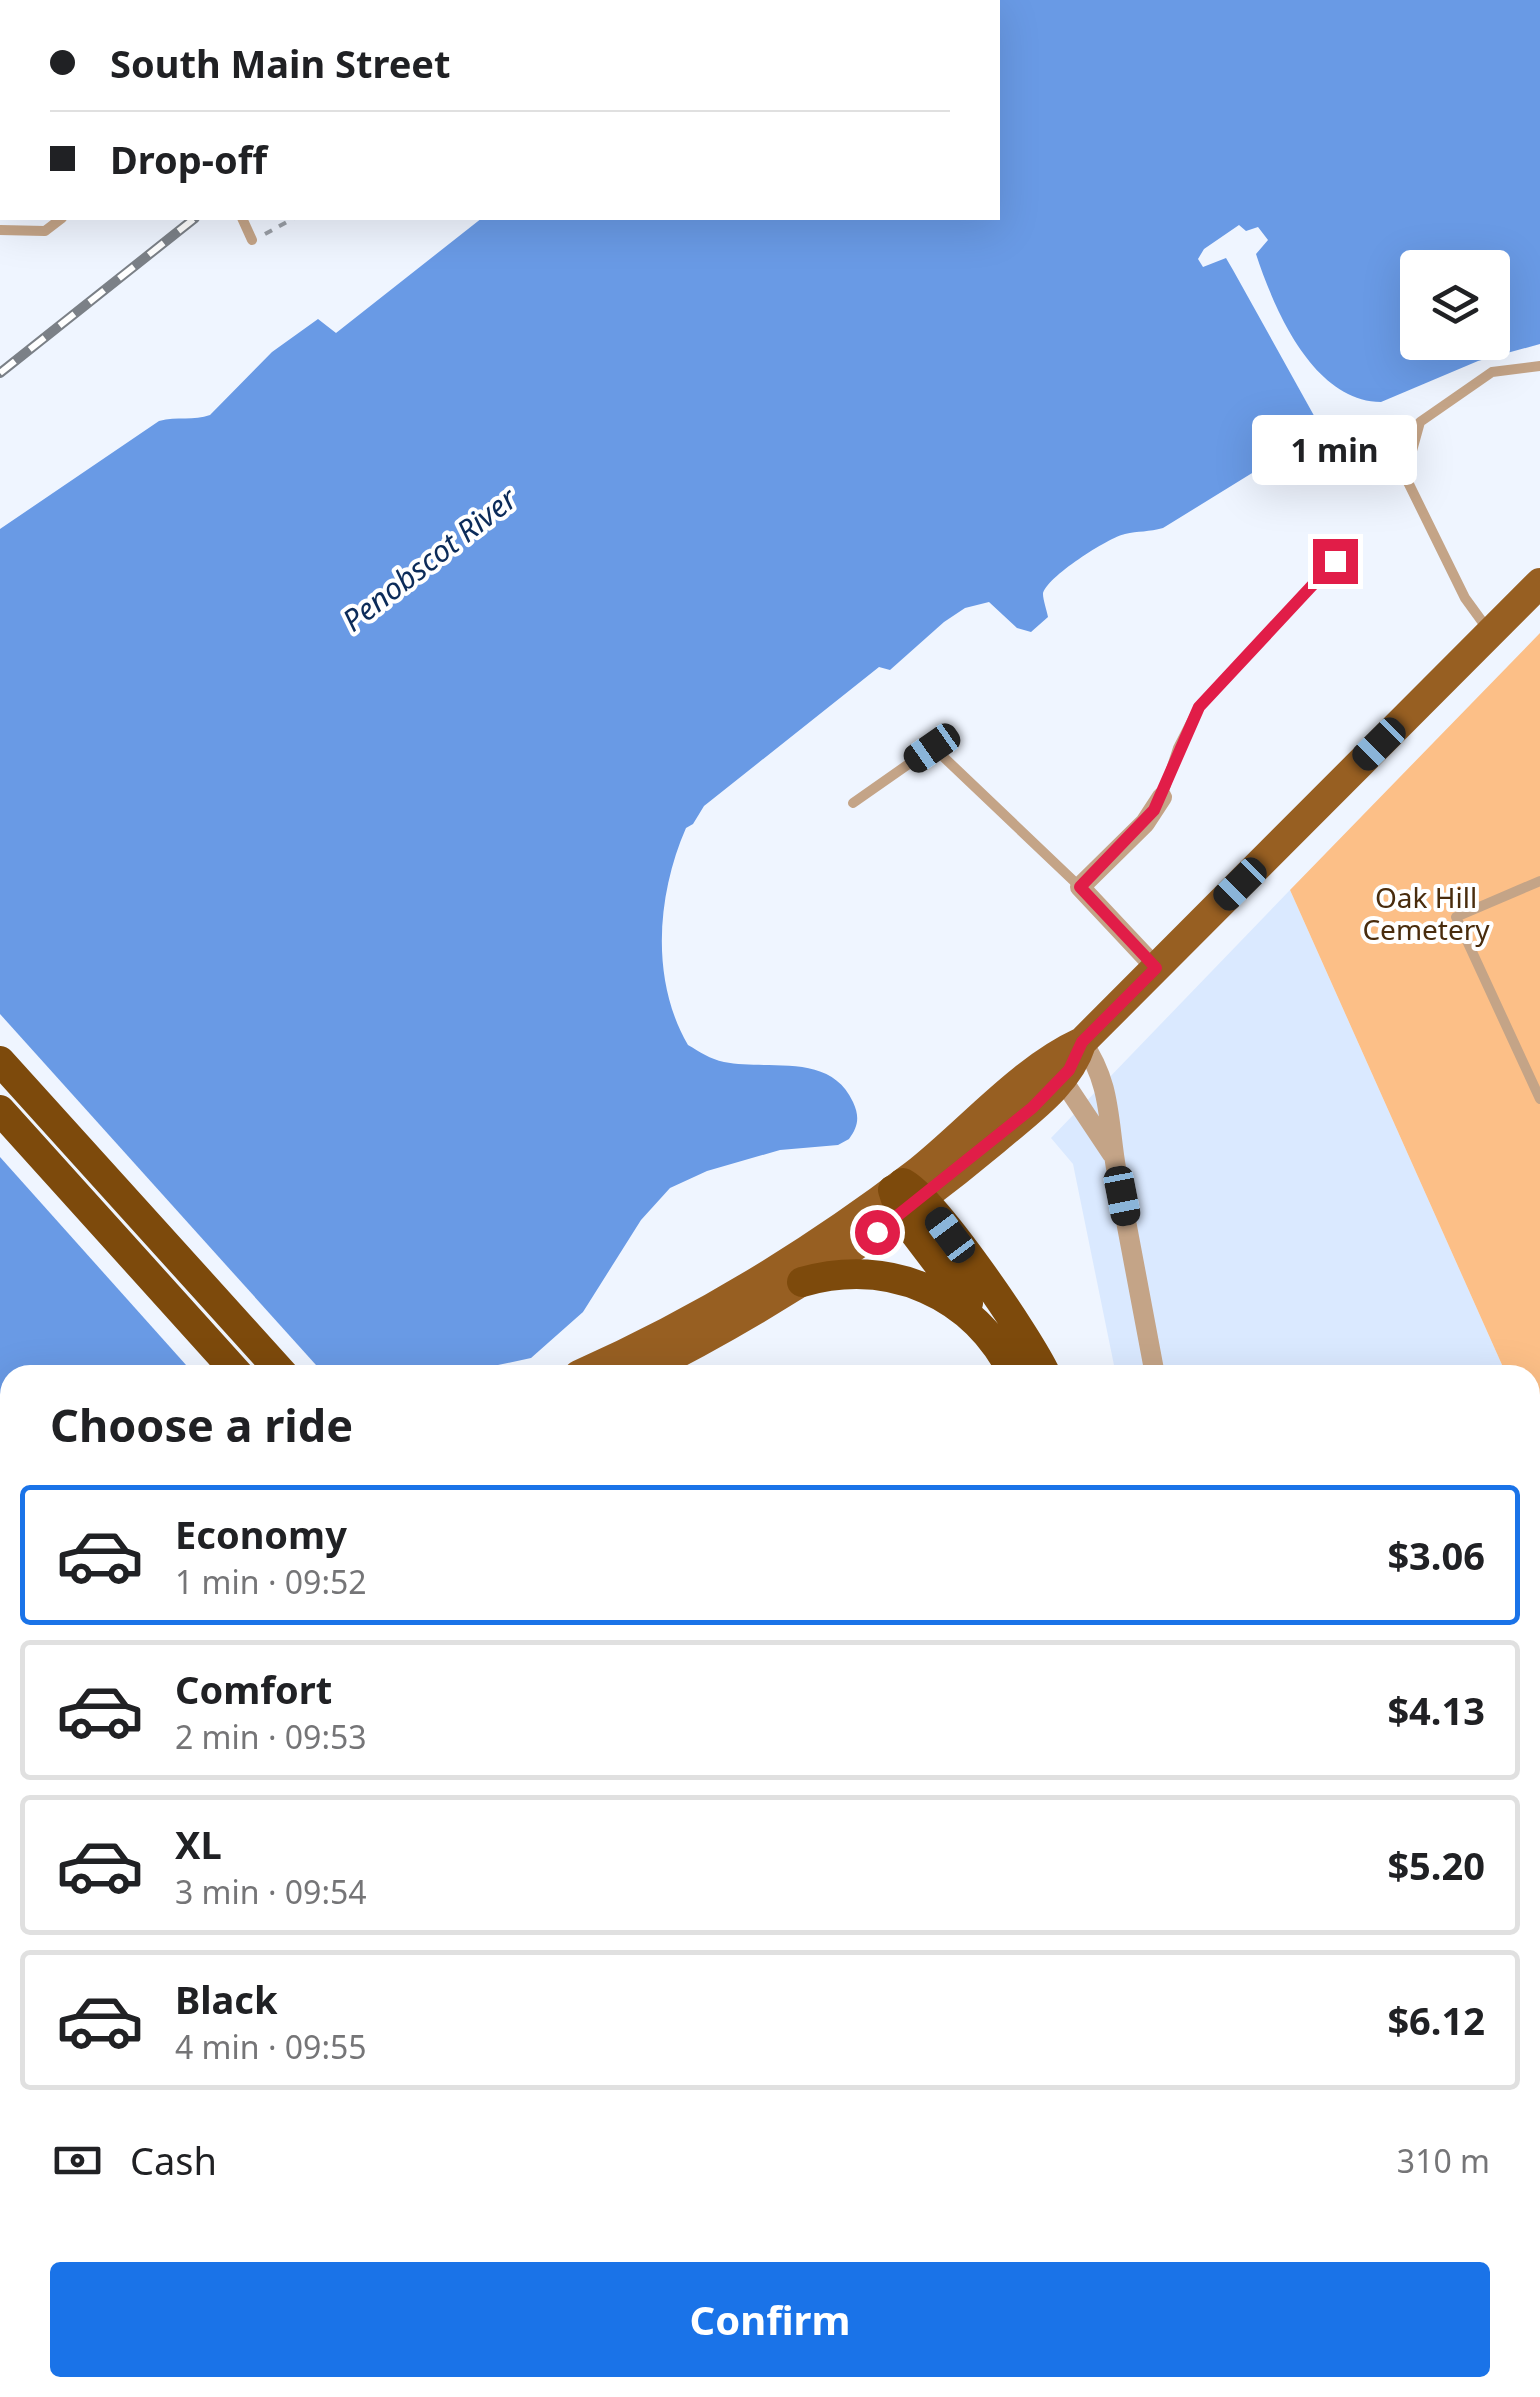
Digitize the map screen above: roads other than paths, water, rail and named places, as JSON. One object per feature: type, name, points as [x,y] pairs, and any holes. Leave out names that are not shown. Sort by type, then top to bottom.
[{"type":"highway","points":[[0,1060],[275,1365]]},
{"type":"highway","points":[[0,1110],[230,1365]]},
{"type":"highway","points":[[905,1196],[1008,1365]]},
{"type":"highway","points":[[905,1196],[1013,1318],[1040,1365]]},
{"type":"highway","points":[[802,1282],[846,1274],[906,1281],[942,1294],[988,1331]]},
{"type":"main road","points":[[653,1365],[802,1282],[1056,1069],[1540,582]]},
{"type":"main road","points":[[599,1365],[728,1299],[905,1196]]},
{"type":"street","points":[[1156,968],[1080,887],[1145,823],[1162,798]]},
{"type":"street","points":[[1082,1042],[1104,1083],[1153,1365]]},
{"type":"street","points":[[1056,1069],[1115,1160]]},
{"type":"lane","points":[[0,230],[45,231],[59,220]]},
{"type":"lane","points":[[243,220],[252,240]]},
{"type":"lane","points":[[1490,633],[1464,598],[1405,476],[1420,422],[1492,372],[1540,366]]},
{"type":"lane","points":[[1162,798],[1178,748],[1199,707],[1335,561]]},
{"type":"lane","points":[[853,803],[932,748],[1080,887]]},
{"type":"lane","points":[[1540,881],[1456,917],[1540,1099]]},
{"type":"water","name":"Penobscot River","points":[[1000,0],[1540,0],[1540,344],[1510,352],[1510,250],[1400,250],[1400,360],[1482,360],[1381,402],[1357,398],[1335,386],[1300,348],[1274,300],[1256,254],[1268,240],[1258,227],[1246,231],[1239,225],[1204,249],[1198,259],[1203,267],[1226,258],[1322,430],[1163,528],[1117,537],[1079,559],[1046,587],[1043,594],[1048,617],[1031,632],[1017,628],[989,602],[965,608],[890,670],[879,667],[704,806],[686,828],[669,881],[662,937],[668,993],[688,1045],[724,1062],[796,1066],[829,1076],[843,1086],[855,1107],[857,1122],[849,1139],[838,1145],[780,1150],[707,1171],[670,1188],[641,1220],[583,1312],[531,1358],[498,1365],[0,1365],[0,529],[159,421],[210,415],[272,352],[318,319],[336,333],[479,220],[1000,220]]},
{"type":"railway","points":[[0,373],[192,220]]},
{"type":"park label","name":"Oak Hill Cemetery","points":[[1426,913]]}]
